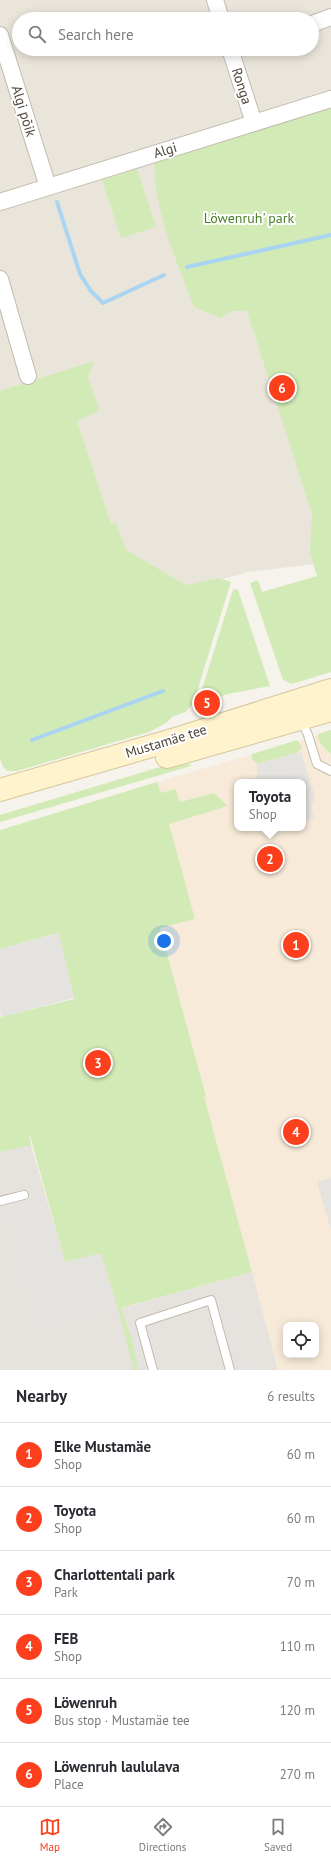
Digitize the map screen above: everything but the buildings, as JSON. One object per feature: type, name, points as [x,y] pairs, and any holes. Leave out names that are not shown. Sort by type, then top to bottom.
[{"type":"main road","name":"Mustamäe tee","points":[[0,790],[179,738],[331,690]]},
{"type":"main road","name":"Mustamäe tee","points":[[0,806],[320,714]]},
{"type":"street","points":[[215,0],[219,12]]},
{"type":"street","points":[[319,21],[331,17]]},
{"type":"street","name":"Algi põik","points":[[2,46],[48,187]]},
{"type":"street","name":"Ronga","points":[[234,56],[254,123]]},
{"type":"street","name":"Algi","points":[[0,202],[331,99]]},
{"type":"street","points":[[1,283],[6,321],[28,376]]},
{"type":"lane","points":[[320,714],[308,734],[317,764],[331,771]]},
{"type":"lane","points":[[0,1201],[24,1195]]},
{"type":"lane","points":[[153,1370],[140,1323],[211,1300],[230,1370]]},
{"type":"shaded area","points":[[0,0],[331,0],[331,562],[248,572],[0,642]]},
{"type":"shaded area","points":[[331,732],[331,1370],[278,1370],[203,1096],[206,1095],[160,928],[195,919],[168,824],[227,806],[214,793],[180,802],[161,793],[157,782]]},
{"type":"shaded area","points":[[301,752],[315,797],[311,808],[314,818],[306,820],[306,779],[257,779],[257,764]]},
{"type":"shaded area","points":[[59,933],[74,998],[1,1017],[0,949]]},
{"type":"shaded area","points":[[29,1138],[65,1262],[101,1252],[119,1309],[252,1272],[278,1370],[0,1370],[0,1145]]},
{"type":"shaded area","points":[[331,1178],[331,1230],[317,1182]]},
{"type":"shaded area","points":[[44,1197],[63,1266],[99,1256],[110,1309],[39,1328],[9,1207]]},
{"type":"shaded area","points":[[227,1307],[245,1370],[238,1370],[222,1309]]},
{"type":"shaded area","points":[[138,1338],[147,1370],[140,1370],[132,1340]]},
{"type":"green space","name":"Löwenruh' park","points":[[331,105],[331,672],[292,684],[283,680],[250,583],[258,580],[262,592],[317,576],[310,553],[312,514],[247,311],[232,311],[220,318],[194,307],[167,236],[158,199],[155,180],[155,162]]},
{"type":"green space","points":[[137,169],[156,227],[121,238],[102,180]]},
{"type":"green space","points":[[94,361],[88,377],[99,409],[93,414],[77,421],[111,524],[116,523],[126,550],[184,584],[189,585],[218,578],[231,582],[193,704],[185,712],[172,717],[166,723],[149,732],[17,771],[7,771],[2,765],[0,758],[0,391]]},
{"type":"green space","points":[[233,590],[238,590],[270,686],[228,694],[201,703],[198,702]]},
{"type":"green space","points":[[331,730],[331,754],[320,743],[318,734]]},
{"type":"green space","points":[[297,740],[302,748],[296,753],[257,764],[252,759],[252,754]]},
{"type":"green space","points":[[191,764],[191,766],[0,822],[0,815],[160,767]]},
{"type":"green space","points":[[157,782],[161,793],[175,789],[180,802],[214,793],[228,806],[169,824],[195,919],[160,928],[252,1272],[121,1308],[132,1340],[138,1370],[134,1370],[101,1253],[65,1262],[30,1136],[29,1135],[31,1145],[0,1152],[0,1017],[74,999],[58,933],[0,949],[0,830]]},
{"type":"waterway","points":[[57,202],[80,274],[91,291],[103,303],[164,275]]},
{"type":"waterway","points":[[187,267],[331,235]]},
{"type":"waterway","points":[[32,740],[163,691]]},
{"type":"place","name":"Löwenruh laululava","points":[[282,388]]},
{"type":"place","name":"Löwenruh","points":[[207,703]]},
{"type":"place","name":"Toyota","points":[[270,859]]},
{"type":"place","name":"Elke Mustamäe","points":[[296,945]]},
{"type":"place","name":"Charlottentali park","points":[[98,1063]]},
{"type":"place","name":"FEB","points":[[296,1132]]}]
